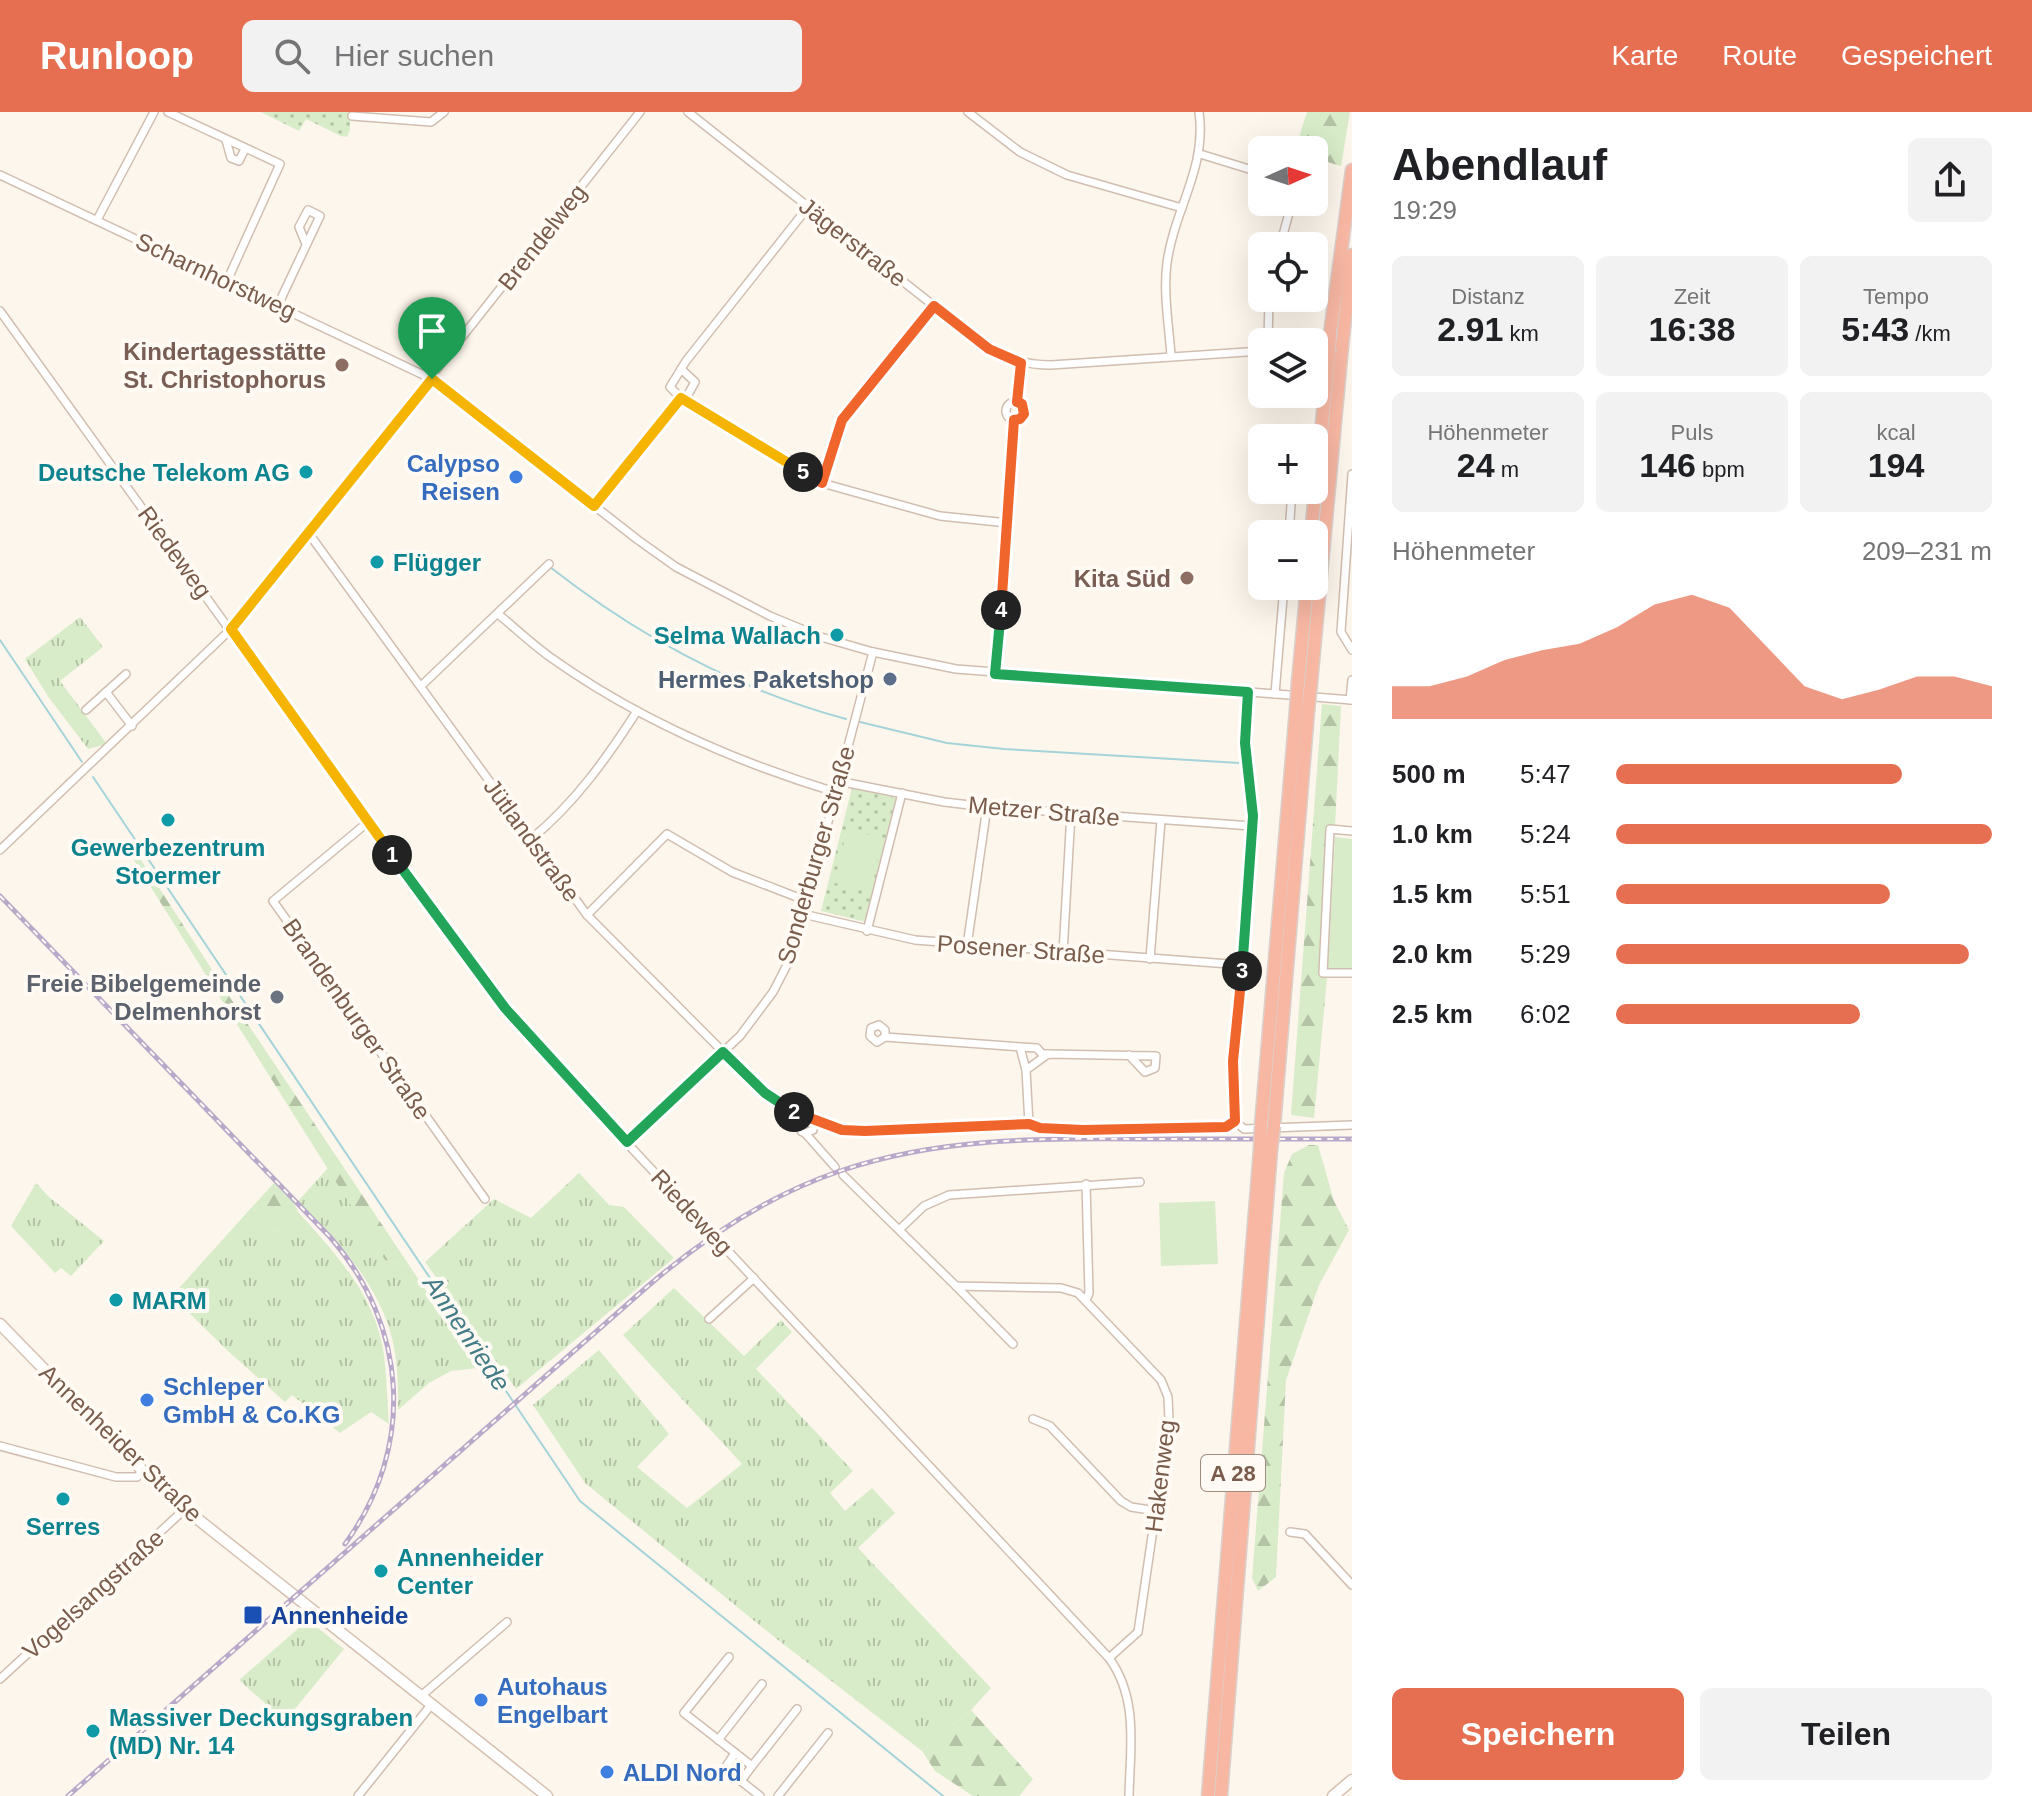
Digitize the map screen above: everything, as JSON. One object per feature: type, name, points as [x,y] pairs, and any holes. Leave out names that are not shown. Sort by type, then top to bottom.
[{"type":"highway","points":[[1312,520],[1330,334],[1352,170]]},
{"type":"highway","name":"A 28","points":[[1208,1796],[1304,683],[1342,346],[1348,332],[1352,255]]},
{"type":"highway","name":"A 28","points":[[1304,683],[1307,600]]},
{"type":"highway","name":"A 28","points":[[1221,1796],[1265,1150]]},
{"type":"street","points":[[97,220],[154,112]]},
{"type":"street","points":[[168,112],[280,164],[227,281]]},
{"type":"street","points":[[352,116],[431,122],[444,112]]},
{"type":"street","name":"Brendelweg","points":[[0,850],[231,629],[432,379],[640,112]]},
{"type":"street","name":"Jägerstraße","points":[[688,112],[989,349],[1021,363],[1051,365],[1248,352]]},
{"type":"street","points":[[968,112],[1020,152],[1067,175],[1182,208]]},
{"type":"street","points":[[1171,356],[1167,261],[1200,154],[1202,132],[1199,112]]},
{"type":"street","points":[[226,140],[231,158],[239,161],[245,149]]},
{"type":"street","points":[[1200,154],[1248,169]]},
{"type":"street","name":"Scharnhorstweg","points":[[0,175],[432,379],[676,567],[770,616],[821,637],[940,667],[995,674],[1351,700]]},
{"type":"street","points":[[808,207],[670,387],[683,399],[822,483],[940,516],[1008,523]]},
{"type":"street","points":[[278,305],[306,244]]},
{"type":"street","points":[[822,483],[842,420],[934,306]]},
{"type":"street","name":"Riedeweg","points":[[0,311],[505,1008],[1109,1658],[1125,1686],[1131,1722],[1129,1796]]},
{"type":"street","points":[[1328,344],[1348,332]]},
{"type":"street","points":[[1017,402],[1021,363]]},
{"type":"street","points":[[594,506],[695,382],[681,369]]},
{"type":"street","points":[[1017,402],[1022,404],[1024,414],[1014,420],[1006,415],[1005,410],[1007,405],[1017,402]]},
{"type":"street","points":[[995,674],[1014,420]]},
{"type":"street","points":[[1352,474],[1341,632],[1352,650]]},
{"type":"street","name":"Jütlandstraße","points":[[307,531],[587,915],[765,1093],[795,1113],[842,1130],[865,1131],[1029,1124],[1040,1128],[1083,1130],[1226,1127],[1235,1121]]},
{"type":"street","points":[[421,686],[549,564]]},
{"type":"street","points":[[1275,694],[1283,600]]},
{"type":"street","points":[[498,614],[550,657],[637,711],[703,745],[773,773],[835,792]]},
{"type":"street","name":"Sonderburger Straße","points":[[627,1142],[740,1036],[773,992],[787,965],[873,652]]},
{"type":"street","points":[[86,710],[126,674]]},
{"type":"street","points":[[1351,700],[1352,680]]},
{"type":"street","points":[[106,692],[132,726]]},
{"type":"street","points":[[1248,692],[1245,743],[1252,826],[1233,1061],[1235,1121],[1244,1129],[1352,1125]]},
{"type":"street","points":[[531,839],[568,804],[611,751],[637,711]]},
{"type":"street","name":"Metzer Straße","points":[[838,781],[987,807],[1252,826]]},
{"type":"street","points":[[867,931],[902,793]]},
{"type":"street","points":[[967,946],[987,807]]},
{"type":"street","points":[[1063,953],[1071,813]]},
{"type":"street","points":[[1150,959],[1161,820]]},
{"type":"street","name":"Brandenburger Straße","points":[[368,822],[273,901],[485,1199]]},
{"type":"street","points":[[1352,831],[1330,829],[1323,973],[1352,973]]},
{"type":"street","points":[[587,915],[667,834],[732,872],[807,901]]},
{"type":"street","name":"Posener Straße","points":[[803,914],[867,931],[967,946],[1242,965]]},
{"type":"street","points":[[885,1037],[1037,1048],[1042,1054],[1129,1055]]},
{"type":"street","points":[[1020,1047],[1026,1070],[1029,1124]]},
{"type":"street","points":[[1026,1070],[1048,1054]]},
{"type":"street","name":"Jütlandstraße","points":[[795,1113],[801,1131],[835,1167]]},
{"type":"street","points":[[805,1133],[813,1130],[813,1120]]},
{"type":"street","points":[[843,1175],[1013,1344]]},
{"type":"street","points":[[900,1229],[924,1206],[949,1195],[1140,1182]]},
{"type":"street","points":[[1086,1184],[1089,1293],[1086,1300]]},
{"type":"street","points":[[709,1319],[754,1278]]},
{"type":"street","name":"Hakenweg","points":[[956,1286],[1061,1288],[1078,1293],[1161,1380],[1168,1397],[1169,1420],[1138,1632],[1109,1658]]},
{"type":"street","name":"Annenheider Straße","points":[[0,1324],[143,1471],[185,1509],[547,1796]]},
{"type":"street","points":[[1033,1419],[1050,1426],[1121,1501],[1131,1507],[1156,1511]]},
{"type":"street","points":[[0,1446],[116,1477],[137,1477],[143,1471]]},
{"type":"street","name":"Vogelsangstraße","points":[[0,1679],[185,1509]]},
{"type":"street","points":[[1290,1532],[1305,1534],[1352,1585]]},
{"type":"street","points":[[421,1696],[507,1622]]},
{"type":"street","points":[[729,1657],[684,1713],[752,1766]]},
{"type":"street","points":[[718,1740],[762,1684]]},
{"type":"street","points":[[358,1796],[431,1705]]},
{"type":"street","points":[[741,1781],[797,1709]]},
{"type":"street","points":[[778,1796],[828,1733]]},
{"type":"street","points":[[735,1753],[725,1768],[760,1796]]},
{"type":"street","points":[[1333,1796],[1352,1780]]},
{"type":"green space","points":[[261,112],[350,112],[350,129],[347,137],[341,136],[306,119],[299,131]]},
{"type":"green space","points":[[1307,112],[1350,112],[1341,166],[1328,162],[1328,136],[1299,136]]},
{"type":"green space","points":[[80,617],[103,647],[60,681],[107,744],[88,749],[47,695],[25,659]]},
{"type":"green space","points":[[1322,704],[1341,706],[1328,968],[1314,1118],[1291,1115]]},
{"type":"green space","points":[[852,788],[896,798],[866,922],[821,911]]},
{"type":"green space","points":[[847,830],[883,838],[870,891],[834,883]]},
{"type":"green space","points":[[1335,837],[1352,839],[1352,968],[1328,968]]},
{"type":"green space","points":[[125,846],[134,849],[411,1268],[385,1260]]},
{"type":"green space","points":[[1309,1145],[1318,1145],[1334,1201],[1349,1230],[1319,1285],[1286,1380],[1276,1577],[1258,1591],[1252,1578],[1284,1173],[1292,1154]]},
{"type":"green space","points":[[329,1167],[385,1260],[411,1268],[478,1368],[451,1371],[429,1383],[398,1410],[398,1379],[392,1336],[374,1293],[331,1235],[298,1201]]},
{"type":"green space","points":[[579,1173],[609,1205],[624,1207],[674,1258],[516,1389],[425,1262],[494,1199],[531,1218]]},
{"type":"green space","points":[[36,1183],[104,1241],[71,1276],[61,1268],[55,1273],[11,1226]]},
{"type":"green space","points":[[274,1183],[294,1203],[298,1212],[275,1232],[252,1207]]},
{"type":"green space","points":[[1215,1201],[1218,1264],[1161,1266],[1159,1203]]},
{"type":"green space","points":[[252,1207],[275,1232],[298,1212],[352,1277],[373,1314],[380,1334],[389,1424],[371,1412],[340,1433],[292,1395],[285,1402],[172,1296]]},
{"type":"green space","points":[[674,1288],[744,1356],[781,1320],[792,1332],[756,1369],[853,1471],[830,1493],[845,1511],[872,1488],[895,1513],[858,1548],[991,1688],[971,1710],[922,1751],[773,1636],[585,1483],[533,1405],[599,1350],[669,1434],[637,1467],[687,1508],[742,1464],[623,1335]]},
{"type":"green space","points":[[308,1620],[344,1649],[285,1721],[239,1680]]},
{"type":"green space","points":[[971,1710],[1033,1779],[1019,1796],[973,1796],[935,1771],[922,1751]]},
{"type":"waterway","points":[[550,567],[618,616],[690,658],[767,693],[846,719]]},
{"type":"waterway","name":"Annenriede","points":[[0,640],[82,762]]},
{"type":"waterway","points":[[860,722],[947,743],[1240,763]]},
{"type":"waterway","name":"Annenriede","points":[[93,777],[580,1501],[943,1796]]},
{"type":"railway","points":[[0,896],[330,1237],[356,1272],[375,1309],[388,1348],[393,1388],[392,1428],[384,1468],[368,1507],[345,1544]]},
{"type":"railway","points":[[68,1796],[648,1286],[715,1235],[788,1192],[877,1160],[988,1142],[1352,1139]]},
{"type":"place","name":"Kindertagesstätte St. Christophorus","points":[[342,365]]},
{"type":"place","name":"Deutsche Telekom AG","points":[[306,472]]},
{"type":"place","name":"Calypso Reisen","points":[[516,477]]},
{"type":"place","name":"Flügger","points":[[377,562]]},
{"type":"place","name":"Kita Süd","points":[[1187,578]]},
{"type":"place","name":"Selma Wallach","points":[[837,635]]},
{"type":"place","name":"Hermes Paketshop","points":[[890,679]]},
{"type":"place","name":"Gewerbezentrum Stoermer","points":[[168,820]]},
{"type":"place","name":"Freie Bibelgemeinde Delmenhorst","points":[[277,997]]},
{"type":"place","name":"MARM","points":[[116,1300]]},
{"type":"place","name":"Schleper GmbH & Co.KG","points":[[147,1400]]},
{"type":"place","name":"Serres","points":[[63,1499]]},
{"type":"place","name":"Annenheider Center","points":[[381,1571]]},
{"type":"place","name":"Annenheide","points":[[253,1615]]},
{"type":"place","name":"Autohaus Engelbart","points":[[481,1700]]},
{"type":"place","name":"Massiver Deckungsgraben (MD) Nr. 14","points":[[93,1731]]},
{"type":"place","name":"ALDI Nord","points":[[607,1772]]},
{"type":"route","points":[[934,306],[989,349],[1021,363],[1017,402],[1022,404],[1024,414],[1014,420],[995,674],[1248,692],[1245,743],[1253,816],[1233,1061],[1235,1121],[1226,1127],[1083,1130],[1040,1128],[1029,1124],[842,1130],[779,1104],[723,1052],[627,1142],[505,1008],[231,629],[432,379],[594,506],[681,398],[822,483],[842,420],[934,306]]}]
